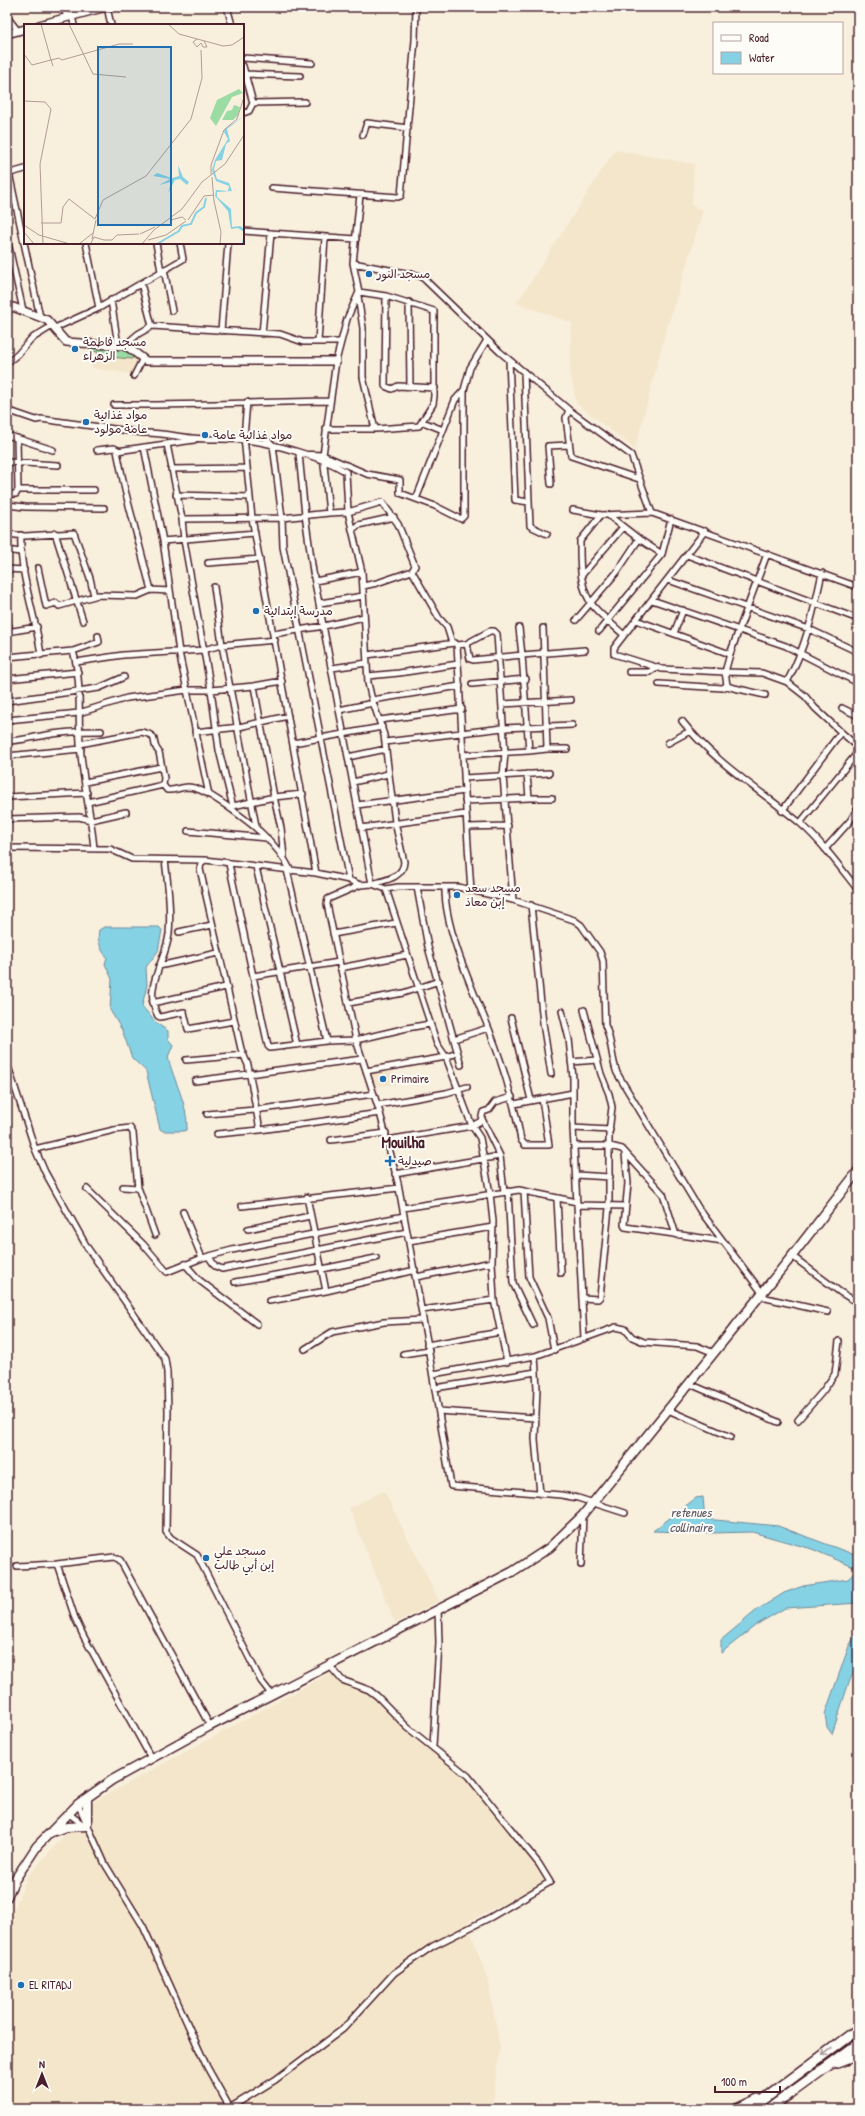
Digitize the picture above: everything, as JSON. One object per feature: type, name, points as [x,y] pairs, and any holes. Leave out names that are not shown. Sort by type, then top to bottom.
[{"type":"highway","points":[[751,2109],[858,2029]]},
{"type":"highway","points":[[768,2109],[858,2044]]},
{"type":"highway","points":[[829,2064],[858,2055]]},
{"type":"highway","points":[[737,2109],[772,2092]]},
{"type":"main road","points":[[7,1897],[37,1846],[78,1804],[112,1780],[210,1726],[512,1572],[549,1548],[583,1515],[762,1294],[858,1171]]},
{"type":"main road","points":[[49,1833],[67,1827],[87,1826],[87,1798]]},
{"type":"street","points":[[62,7],[74,24]]},
{"type":"street","points":[[45,24],[106,7],[111,24]]},
{"type":"street","points":[[227,7],[232,24]]},
{"type":"street","points":[[272,188],[398,198],[401,196],[408,128],[416,7]]},
{"type":"street","points":[[7,17],[21,30]]},
{"type":"street","points":[[7,34],[21,30]]},
{"type":"street","points":[[244,58],[312,63]]},
{"type":"street","points":[[244,70],[253,103],[249,111],[244,113]]},
{"type":"street","points":[[245,74],[300,76]]},
{"type":"street","points":[[253,103],[306,102]]},
{"type":"street","points":[[363,136],[367,122],[408,128]]},
{"type":"street","points":[[24,169],[8,174],[40,317]]},
{"type":"street","points":[[360,195],[353,263],[363,328],[364,377],[376,429]]},
{"type":"street","points":[[244,231],[356,239]]},
{"type":"street","points":[[262,334],[271,233]]},
{"type":"street","points":[[7,238],[23,310]]},
{"type":"street","points":[[318,342],[325,238]]},
{"type":"street","points":[[86,244],[99,308]]},
{"type":"street","points":[[156,244],[172,311]]},
{"type":"street","points":[[7,363],[18,354],[31,339],[54,327],[99,308],[183,259],[180,244]]},
{"type":"street","points":[[221,331],[228,244]]},
{"type":"street","points":[[353,263],[421,276],[509,360],[569,410],[631,455],[652,513]]},
{"type":"street","points":[[141,283],[152,326]]},
{"type":"street","points":[[326,429],[376,429],[419,426],[423,422],[433,404],[434,311],[386,296],[358,293]]},
{"type":"street","points":[[329,513],[323,461],[326,429],[340,342],[347,319],[358,293]]},
{"type":"street","points":[[386,296],[385,386],[392,388],[398,386],[434,388]]},
{"type":"street","points":[[111,300],[121,345]]},
{"type":"street","points":[[409,302],[410,387]]},
{"type":"street","points":[[7,310],[13,307],[47,320],[66,342],[121,345],[129,348],[142,360],[146,361],[336,361]]},
{"type":"street","points":[[121,345],[152,326],[280,334],[303,342],[340,342]]},
{"type":"street","points":[[299,454],[323,455],[367,474],[400,480],[400,493],[461,520],[464,516],[464,390],[470,368],[487,340]]},
{"type":"street","points":[[134,376],[142,360]]},
{"type":"street","points":[[509,360],[516,500],[530,502]]},
{"type":"street","points":[[524,372],[530,528],[547,534]]},
{"type":"street","points":[[416,499],[455,400],[464,390]]},
{"type":"street","points":[[114,404],[184,406],[247,402],[330,401]]},
{"type":"street","points":[[247,402],[245,440],[252,518],[303,794],[316,873]]},
{"type":"street","points":[[7,410],[36,420],[41,418],[203,439],[245,440],[273,445],[323,461],[347,474],[348,512],[362,572],[368,676],[373,702],[380,720],[385,742],[395,822],[404,867],[394,877],[372,884],[360,885],[328,899],[327,904],[356,1040],[378,1105],[399,1188],[424,1320],[451,1486],[572,1497],[593,1502],[625,1513]]},
{"type":"street","points":[[569,410],[566,418],[570,454],[574,458],[639,479]]},
{"type":"street","points":[[423,422],[443,430]]},
{"type":"street","points":[[7,435],[53,450]]},
{"type":"street","points":[[264,436],[273,445],[282,518],[283,547],[301,629],[349,880]]},
{"type":"street","points":[[7,494],[16,494],[18,490],[16,463],[17,438]]},
{"type":"street","points":[[98,450],[114,448],[118,450],[203,439]]},
{"type":"street","points":[[167,444],[176,496],[182,518],[184,540],[202,650],[211,690],[219,750],[233,809]]},
{"type":"street","points":[[551,484],[548,446],[569,445]]},
{"type":"street","points":[[144,447],[163,541],[179,652],[209,795]]},
{"type":"street","points":[[118,450],[125,490],[151,590]]},
{"type":"street","points":[[299,454],[305,515],[315,581],[372,884]]},
{"type":"street","points":[[7,462],[58,465]]},
{"type":"street","points":[[171,470],[247,468]]},
{"type":"street","points":[[18,490],[94,490]]},
{"type":"street","points":[[176,496],[250,497]]},
{"type":"street","points":[[182,518],[282,518],[348,512],[382,502],[394,517],[415,566],[412,571],[377,583],[363,586]]},
{"type":"street","points":[[7,505],[26,507],[104,508]]},
{"type":"street","points":[[573,510],[601,515],[652,513],[858,587]]},
{"type":"street","points":[[601,515],[580,541],[582,575],[590,602],[624,635]]},
{"type":"street","points":[[608,515],[639,539],[662,554]]},
{"type":"street","points":[[352,530],[358,525],[394,517]]},
{"type":"street","points":[[599,630],[609,620],[662,554],[671,519]]},
{"type":"street","points":[[582,575],[623,527]]},
{"type":"street","points":[[705,531],[614,648],[614,654],[657,667],[762,673],[787,682],[805,696],[815,708],[858,747]]},
{"type":"street","points":[[55,533],[83,621]]},
{"type":"street","points":[[7,534],[74,533],[90,578],[94,596]]},
{"type":"street","points":[[163,541],[255,533]]},
{"type":"street","points":[[20,535],[20,552],[37,627],[41,655]]},
{"type":"street","points":[[576,620],[617,572],[639,539]]},
{"type":"street","points":[[7,550],[20,552]]},
{"type":"street","points":[[765,695],[730,688],[725,672],[730,654],[767,554]]},
{"type":"street","points":[[687,555],[858,619]]},
{"type":"street","points":[[208,563],[260,559]]},
{"type":"street","points":[[7,568],[24,570]]},
{"type":"street","points":[[38,568],[46,606],[56,603],[59,606],[94,596],[136,596],[151,590],[170,591]]},
{"type":"street","points":[[412,571],[439,618],[447,627],[455,643],[462,709],[466,827],[471,890]]},
{"type":"street","points":[[315,581],[362,572]]},
{"type":"street","points":[[787,682],[796,665],[809,629],[822,573]]},
{"type":"street","points":[[668,580],[809,629],[858,652]]},
{"type":"street","points":[[214,587],[222,645],[239,727],[256,826]]},
{"type":"street","points":[[320,603],[363,596]]},
{"type":"street","points":[[652,600],[739,629],[800,653],[858,683]]},
{"type":"street","points":[[674,633],[683,610]]},
{"type":"street","points":[[273,634],[324,626],[364,617]]},
{"type":"street","points":[[7,618],[9,632],[37,627]]},
{"type":"street","points":[[636,620],[730,654]]},
{"type":"street","points":[[519,628],[526,680],[529,751]]},
{"type":"street","points":[[543,628],[548,749]]},
{"type":"street","points":[[367,655],[455,643],[466,644],[490,631],[494,631],[497,634],[500,656],[504,753],[503,776],[506,798],[513,900]]},
{"type":"street","points":[[7,657],[73,651],[99,642],[98,636]]},
{"type":"street","points":[[76,662],[124,655],[202,650],[222,645],[275,640]]},
{"type":"street","points":[[466,644],[469,646],[471,660],[500,656],[585,650]]},
{"type":"street","points":[[73,651],[78,672],[80,747],[94,849]]},
{"type":"street","points":[[332,668],[367,662]]},
{"type":"street","points":[[368,676],[458,664]]},
{"type":"street","points":[[629,672],[648,672],[657,667]]},
{"type":"street","points":[[7,679],[78,672]]},
{"type":"street","points":[[7,701],[98,688],[124,677]]},
{"type":"street","points":[[7,720],[79,713],[127,698],[187,690],[211,690],[254,686],[282,680]]},
{"type":"street","points":[[472,684],[526,680]]},
{"type":"street","points":[[659,684],[723,688],[728,685]]},
{"type":"street","points":[[254,686],[281,828],[284,856],[289,871],[327,1041]]},
{"type":"street","points":[[340,710],[373,702],[460,686]]},
{"type":"street","points":[[502,704],[571,700]]},
{"type":"street","points":[[842,708],[858,716]]},
{"type":"street","points":[[380,720],[462,709]]},
{"type":"street","points":[[195,732],[216,731],[261,723],[288,716]]},
{"type":"street","points":[[682,721],[690,731],[732,770],[800,823],[825,849],[858,890]]},
{"type":"street","points":[[385,742],[503,728],[572,725]]},
{"type":"street","points":[[293,743],[382,727]]},
{"type":"street","points":[[7,741],[19,741],[40,736],[80,731],[101,731]]},
{"type":"street","points":[[668,743],[690,731]]},
{"type":"street","points":[[7,756],[80,747],[141,732],[151,734],[155,738],[164,778],[163,785],[167,790],[174,791],[187,787],[209,795],[233,809],[256,826],[284,856]]},
{"type":"street","points":[[782,810],[841,732]]},
{"type":"street","points":[[463,755],[567,748]]},
{"type":"street","points":[[348,757],[386,749]]},
{"type":"street","points":[[800,823],[858,752]]},
{"type":"street","points":[[85,782],[161,767]]},
{"type":"street","points":[[464,778],[549,773]]},
{"type":"street","points":[[353,782],[388,774]]},
{"type":"street","points":[[527,774],[528,798]]},
{"type":"street","points":[[88,802],[163,785]]},
{"type":"street","points":[[357,806],[465,791]]},
{"type":"street","points":[[7,797],[87,794]]},
{"type":"street","points":[[233,809],[274,797],[303,794]]},
{"type":"street","points":[[465,801],[506,798],[552,798]]},
{"type":"street","points":[[825,849],[850,821],[858,808]]},
{"type":"street","points":[[7,819],[79,817],[91,820],[126,812]]},
{"type":"street","points":[[361,828],[395,822],[466,814]]},
{"type":"street","points":[[466,827],[508,826]]},
{"type":"street","points":[[188,831],[267,838]]},
{"type":"street","points":[[7,848],[110,849],[132,859],[205,860],[316,873],[349,880],[360,885]]},
{"type":"street","points":[[165,860],[169,891],[169,934],[154,978],[152,1002],[158,1016],[184,1012],[188,1029],[234,1021]]},
{"type":"street","points":[[205,860],[201,862],[200,869],[234,1021],[250,1074],[260,1130]]},
{"type":"street","points":[[229,864],[268,1046],[274,1048],[327,1041],[356,1040],[430,1024]]},
{"type":"street","points":[[256,867],[297,1045]]},
{"type":"street","points":[[372,884],[386,889],[398,887],[458,887],[531,905],[574,920],[581,925],[600,952],[603,961],[605,1025],[609,1033],[617,1073],[699,1209],[766,1298],[828,1312]]},
{"type":"street","points":[[417,887],[422,924],[430,959],[439,980],[462,1064]]},
{"type":"street","points":[[445,888],[448,914],[459,953],[488,1028],[512,1097],[522,1142],[525,1145],[547,1146],[549,1144],[542,1099]]},
{"type":"street","points":[[386,889],[437,1044],[446,1057],[460,1090],[472,1126],[480,1138],[490,1194],[493,1227],[492,1262],[494,1300],[507,1362]]},
{"type":"street","points":[[531,905],[543,1023],[551,1074]]},
{"type":"street","points":[[333,934],[396,923]]},
{"type":"street","points":[[179,932],[212,925]]},
{"type":"street","points":[[159,966],[218,953]]},
{"type":"street","points":[[340,968],[407,955]]},
{"type":"street","points":[[253,976],[339,962]]},
{"type":"street","points":[[349,1003],[403,993],[439,980]]},
{"type":"street","points":[[152,1002],[226,987]]},
{"type":"street","points":[[583,1298],[598,1299],[600,1297],[609,1206],[611,1102],[597,1060],[584,1010]]},
{"type":"street","points":[[562,1012],[566,1025],[571,1062],[584,1338]]},
{"type":"street","points":[[510,1018],[530,1100]]},
{"type":"street","points":[[454,1039],[488,1028]]},
{"type":"street","points":[[366,1071],[446,1057],[458,1053]]},
{"type":"street","points":[[186,1060],[244,1055]]},
{"type":"street","points":[[195,1082],[362,1059]]},
{"type":"street","points":[[571,1062],[597,1060]]},
{"type":"street","points":[[7,1063],[45,1172],[87,1247],[165,1359],[167,1372],[168,1412],[166,1532],[171,1538],[197,1555],[254,1668],[272,1695]]},
{"type":"street","points":[[378,1105],[460,1090],[466,1087]]},
{"type":"street","points":[[514,1104],[573,1093]]},
{"type":"street","points":[[207,1114],[256,1110],[374,1094]]},
{"type":"street","points":[[512,1097],[495,1102],[489,1110],[483,1112],[482,1119],[500,1156],[506,1191],[513,1284],[533,1325]]},
{"type":"street","points":[[217,1134],[260,1130],[380,1112]]},
{"type":"street","points":[[387,1140],[472,1126],[482,1119]]},
{"type":"street","points":[[36,1149],[114,1130],[130,1128],[133,1133],[138,1188],[155,1235]]},
{"type":"street","points":[[573,1128],[610,1130]]},
{"type":"street","points":[[331,1140],[386,1133]]},
{"type":"street","points":[[575,1146],[619,1147],[663,1194],[676,1235]]},
{"type":"street","points":[[625,1154],[628,1178],[625,1227],[722,1241]]},
{"type":"street","points":[[395,1174],[500,1156]]},
{"type":"street","points":[[576,1175],[610,1177]]},
{"type":"street","points":[[123,1187],[138,1188]]},
{"type":"street","points":[[242,1206],[307,1197],[399,1188]]},
{"type":"street","points":[[87,1189],[144,1244],[165,1270],[170,1272],[185,1264],[202,1258],[315,1233],[404,1216]]},
{"type":"street","points":[[403,1208],[506,1191],[524,1191],[578,1204],[626,1206]]},
{"type":"street","points":[[524,1191],[529,1277],[548,1318],[554,1350]]},
{"type":"street","points":[[307,1197],[326,1292]]},
{"type":"street","points":[[557,1199],[561,1273]]},
{"type":"street","points":[[183,1212],[202,1258]]},
{"type":"street","points":[[248,1229],[310,1216]]},
{"type":"street","points":[[409,1241],[493,1227]]},
{"type":"street","points":[[209,1257],[215,1266],[222,1269],[407,1232]]},
{"type":"street","points":[[792,1256],[840,1292],[858,1303]]},
{"type":"street","points":[[235,1282],[376,1258]]},
{"type":"street","points":[[416,1277],[492,1262]]},
{"type":"street","points":[[185,1264],[199,1280],[257,1324]]},
{"type":"street","points":[[269,1301],[326,1292],[415,1270]]},
{"type":"street","points":[[422,1310],[494,1300]]},
{"type":"street","points":[[305,1349],[332,1332],[384,1322],[424,1320]]},
{"type":"street","points":[[433,1374],[534,1356],[616,1327],[625,1329],[632,1337],[644,1342],[697,1346],[714,1353]]},
{"type":"street","points":[[403,1354],[428,1347],[500,1332]]},
{"type":"street","points":[[798,1420],[823,1391],[835,1374],[840,1341]]},
{"type":"street","points":[[534,1356],[537,1388],[535,1439],[540,1494]]},
{"type":"street","points":[[435,1388],[536,1372]]},
{"type":"street","points":[[690,1384],[778,1422]]},
{"type":"street","points":[[668,1410],[731,1437]]},
{"type":"street","points":[[439,1411],[535,1418]]},
{"type":"street","points":[[581,1565],[583,1515]]},
{"type":"street","points":[[17,1566],[57,1564],[114,1556],[120,1560],[210,1726]]},
{"type":"street","points":[[57,1564],[75,1618],[84,1637],[151,1758]]},
{"type":"street","points":[[433,1746],[439,1643],[438,1609]]},
{"type":"street","points":[[78,1804],[111,1876],[129,1901],[142,1926],[207,2067],[229,2108],[275,2080],[343,2029],[394,1973],[410,1961],[433,1946],[490,1917],[550,1882],[539,1864],[468,1776],[433,1746],[407,1727],[377,1696],[368,1690],[342,1680],[330,1666]]},
{"type":"street","points":[[68,1813],[87,1826]]},
{"type":"shaded area","points":[[615,150],[694,164],[692,206],[703,210],[662,345],[635,449],[576,403],[570,369],[572,323],[517,303]]},
{"type":"shaded area","points":[[92,345],[126,349],[139,361],[131,374],[93,368],[90,362]]},
{"type":"shaded area","name":"Primaire","points":[[392,1070],[397,1084],[373,1087],[369,1074]]},
{"type":"shaded area","points":[[384,1491],[439,1601],[395,1623],[349,1508]]},
{"type":"shaded area","points":[[332,1672],[343,1683],[369,1693],[462,1773],[544,1875],[544,1883],[467,1922],[487,1978],[500,2047],[492,2109],[7,2109],[7,1927],[27,1877],[95,1801]]},
{"type":"green space","points":[[92,346],[126,349],[133,357],[132,359],[98,356],[98,352],[92,351]]},
{"type":"water","points":[[104,927],[159,927],[162,930],[158,951],[146,967],[147,985],[142,1006],[156,1023],[168,1031],[168,1039],[173,1045],[168,1057],[183,1101],[187,1119],[187,1129],[184,1131],[163,1131],[160,1129],[146,1071],[132,1058],[122,1030],[110,1010],[112,979],[105,964],[107,957],[101,948],[98,937],[99,930]]},
{"type":"water","name":"retenues collinaire","points":[[703,1497],[705,1519],[778,1526],[858,1556],[858,1569],[812,1549],[752,1532],[712,1533],[653,1531],[696,1498]]},
{"type":"water","points":[[858,1569],[858,1603],[785,1608],[756,1625],[721,1653],[721,1640],[757,1610],[784,1593],[803,1586],[848,1579]]},
{"type":"water","points":[[858,1631],[858,1666],[850,1679],[832,1734],[827,1727],[825,1714],[849,1646]]},
{"type":"place","name":"مسجد النور","points":[[369,274]]},
{"type":"place","name":"مسجد فاطمة الزهراء","points":[[75,349]]},
{"type":"place","name":"مواد غذائية عامة مولود","points":[[86,422]]},
{"type":"place","name":"مواد غذائية عامة","points":[[205,435]]},
{"type":"place","name":"مدرسة إبتدائية","points":[[256,611]]},
{"type":"place","name":"مسجد سعد إبن معاذ","points":[[457,895]]},
{"type":"place","name":"Primaire","points":[[383,1079]]},
{"type":"place","name":"صيدلية","points":[[390,1161]]},
{"type":"place","name":"مسجد علي إبن أبي طالب","points":[[206,1558]]},
{"type":"place","name":"EL RITADJ","points":[[21,1985]]},
{"type":"district","name":"Mouilha","points":[[403,1142]]}]
